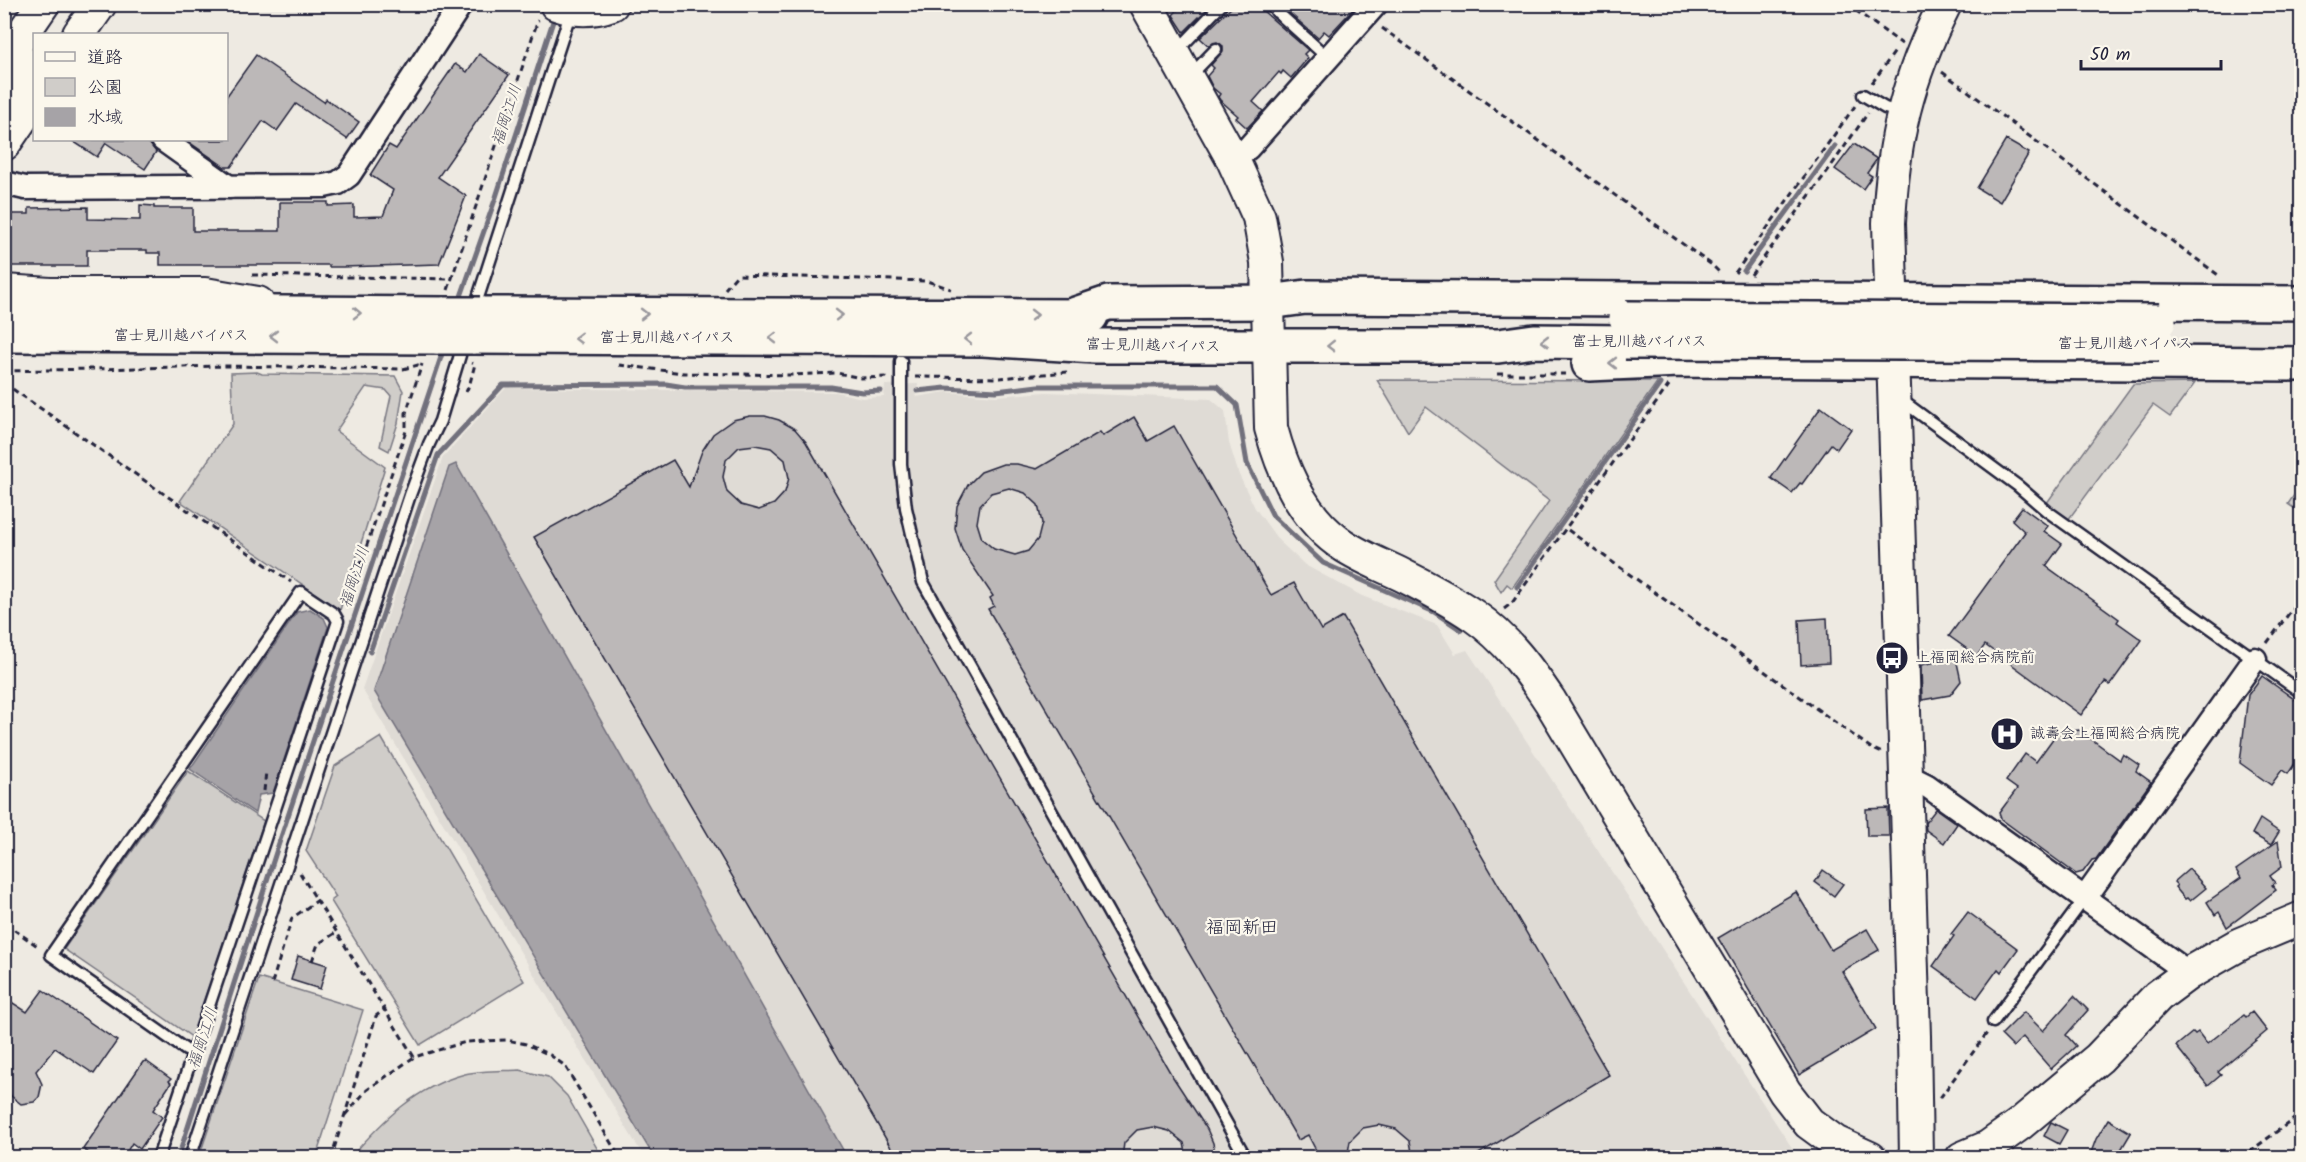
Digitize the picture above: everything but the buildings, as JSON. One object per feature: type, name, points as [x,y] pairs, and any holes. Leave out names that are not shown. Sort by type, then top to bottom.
[{"type":"highway","points":[[1269,322],[1306,297],[2301,303]]},
{"type":"highway","name":"富士見川越バイパス","points":[[4,335],[436,335],[476,325],[1070,316],[1108,303],[1269,322],[1390,345],[1498,346],[1626,330]]},
{"type":"highway","name":"富士見川越バイパス","points":[[4,311],[320,313],[436,335]]},
{"type":"highway","name":"富士見川越バイパス","points":[[2159,333],[2301,321]]},
{"type":"highway","name":"富士見川越バイパス","points":[[476,325],[619,351],[983,339],[1095,346],[1269,322],[1626,330],[2159,333],[2301,345]]},
{"type":"highway","points":[[1390,345],[1433,365],[1634,363],[1679,360],[2301,364]]},
{"type":"highway","points":[[619,351],[892,369],[1016,360],[1095,346]]},
{"type":"street","points":[[4,61],[43,4]]},
{"type":"street","points":[[56,33],[75,4]]},
{"type":"street","points":[[80,33],[100,4]]},
{"type":"street","points":[[4,183],[25,188],[324,186],[338,183],[349,176],[461,4]]},
{"type":"street","points":[[1916,1158],[1914,1024],[1889,223],[1891,184],[1889,108],[1910,50],[1946,4]]},
{"type":"street","points":[[1149,6],[1233,160],[1259,217],[1267,262],[1271,428],[1277,451],[1310,512],[1325,531],[1354,552],[1402,575],[1472,615],[1502,638],[1524,661],[1785,1092],[1809,1123],[1835,1142],[1870,1158]]},
{"type":"street","points":[[1233,160],[1248,148],[1371,10]]},
{"type":"street","points":[[4,109],[33,66]]},
{"type":"street","points":[[4,144],[33,101]]},
{"type":"street","points":[[164,141],[229,187]]},
{"type":"street","points":[[4,291],[50,294],[205,294],[320,313]]},
{"type":"street","points":[[4,346],[55,335]]},
{"type":"street","points":[[2085,898],[2255,659]]},
{"type":"street","points":[[1906,770],[1918,781],[2189,973]]},
{"type":"street","points":[[1962,1158],[1988,1147],[2020,1124],[2099,1058],[2158,996],[2189,973],[2240,944],[2301,918]]},
{"type":"lane","points":[[1216,50],[1197,71],[1180,66],[1185,45],[1222,4]]},
{"type":"lane","points":[[190,1158],[410,495],[440,421],[482,283],[573,7]]},
{"type":"lane","points":[[1276,11],[1328,58]]},
{"type":"lane","points":[[1863,95],[1889,108]]},
{"type":"lane","points":[[892,369],[906,508],[923,582],[1246,1158]]},
{"type":"lane","points":[[1894,403],[1908,405],[2018,486],[2047,511],[2301,693]]},
{"type":"lane","points":[[158,1158],[194,1052],[338,621],[334,614],[301,592],[51,955],[186,1050],[194,1052]]},
{"type":"lane","points":[[1993,1022],[2085,898]]},
{"type":"path","points":[[1847,4],[2220,275],[2233,303]]},
{"type":"path","points":[[338,621],[344,613],[406,431],[406,413],[436,335],[452,279],[573,7]]},
{"type":"path","points":[[1371,10],[1712,265],[1727,281]]},
{"type":"path","points":[[1731,278],[1863,95],[1910,50]]},
{"type":"path","points":[[1746,282],[1829,170],[1889,108]]},
{"type":"path","points":[[247,275],[452,279]]},
{"type":"path","points":[[4,371],[226,366],[403,369],[436,335]]},
{"type":"path","points":[[619,351],[684,373],[792,375],[837,373],[861,378],[892,369]]},
{"type":"path","points":[[1502,610],[1512,603],[1670,384],[1679,360]]},
{"type":"path","points":[[4,383],[299,587],[301,592]]},
{"type":"path","points":[[1568,530],[1870,748],[1906,770]]},
{"type":"path","points":[[2255,659],[2301,596]]},
{"type":"path","points":[[298,869],[414,1057]]},
{"type":"path","points":[[273,982],[292,918],[318,900]]},
{"type":"path","points":[[4,928],[13,929],[51,955]]},
{"type":"path","points":[[312,960],[318,944],[338,932]]},
{"type":"path","points":[[331,1158],[376,1016],[385,1010]]},
{"type":"path","points":[[1915,1121],[1930,1111],[1993,1022]]},
{"type":"path","points":[[345,1115],[367,1089],[414,1057],[466,1042],[507,1040],[526,1044],[542,1051],[565,1066],[620,1158]]},
{"type":"path","points":[[2241,1158],[2301,1113]]},
{"type":"shaded area","points":[[918,384],[916,397],[946,392],[996,396],[1046,392],[1211,399],[1225,411],[1229,443],[1239,475],[1255,508],[1279,541],[1305,565],[1362,596],[1437,625],[1455,654],[1467,650],[1798,1157],[644,1157],[362,689],[443,457],[506,388],[836,392],[862,398],[884,397],[885,385]]},
{"type":"green space","points":[[257,372],[262,374],[395,376],[403,391],[398,423],[389,451],[380,446],[391,396],[386,390],[366,387],[336,431],[385,467],[340,610],[180,501],[233,424],[231,373]]},
{"type":"green space","points":[[1377,380],[1658,381],[1512,588],[1507,584],[1501,592],[1494,580],[1549,501],[1426,407],[1408,432]]},
{"type":"green space","points":[[2195,383],[2170,417],[2153,405],[2068,520],[2046,504],[2133,384]]},
{"type":"green space","points":[[2301,485],[2301,513],[2288,504]]},
{"type":"green space","points":[[381,737],[524,981],[420,1045],[331,901],[336,897],[306,851],[335,766]]},
{"type":"green space","points":[[188,771],[264,821],[192,1037],[64,949]]},
{"type":"green space","points":[[259,978],[363,1010],[316,1157],[199,1157]]},
{"type":"green space","points":[[520,1070],[548,1077],[567,1096],[602,1157],[351,1157],[388,1118],[431,1087],[465,1074]]},
{"type":"water","points":[[456,464],[847,1157],[654,1157],[374,691],[449,467]]},
{"type":"water","points":[[310,609],[324,618],[328,627],[273,793],[259,795],[255,813],[190,769],[297,612]]},
{"type":"waterway","name":"福岡江川","points":[[459,302],[555,15]]},
{"type":"waterway","points":[[1744,271],[1835,146]]},
{"type":"waterway","name":"福岡江川","points":[[178,1158],[278,846],[444,348]]},
{"type":"waterway","points":[[370,652],[438,455],[503,385],[666,384],[685,387],[831,387],[862,392],[881,391]]},
{"type":"waterway","points":[[1517,587],[1660,384]]},
{"type":"waterway","points":[[917,391],[946,388],[996,391],[1038,386],[1217,386],[1237,405],[1247,463],[1273,516],[1323,563],[1434,612],[1461,630]]},
{"type":"place","name":"上福岡総合病院前","points":[[1892,658]]},
{"type":"place","name":"誠壽会上福岡総合病院","points":[[2007,734]]},
{"type":"district","name":"福岡新田","points":[[1242,928]]}]
